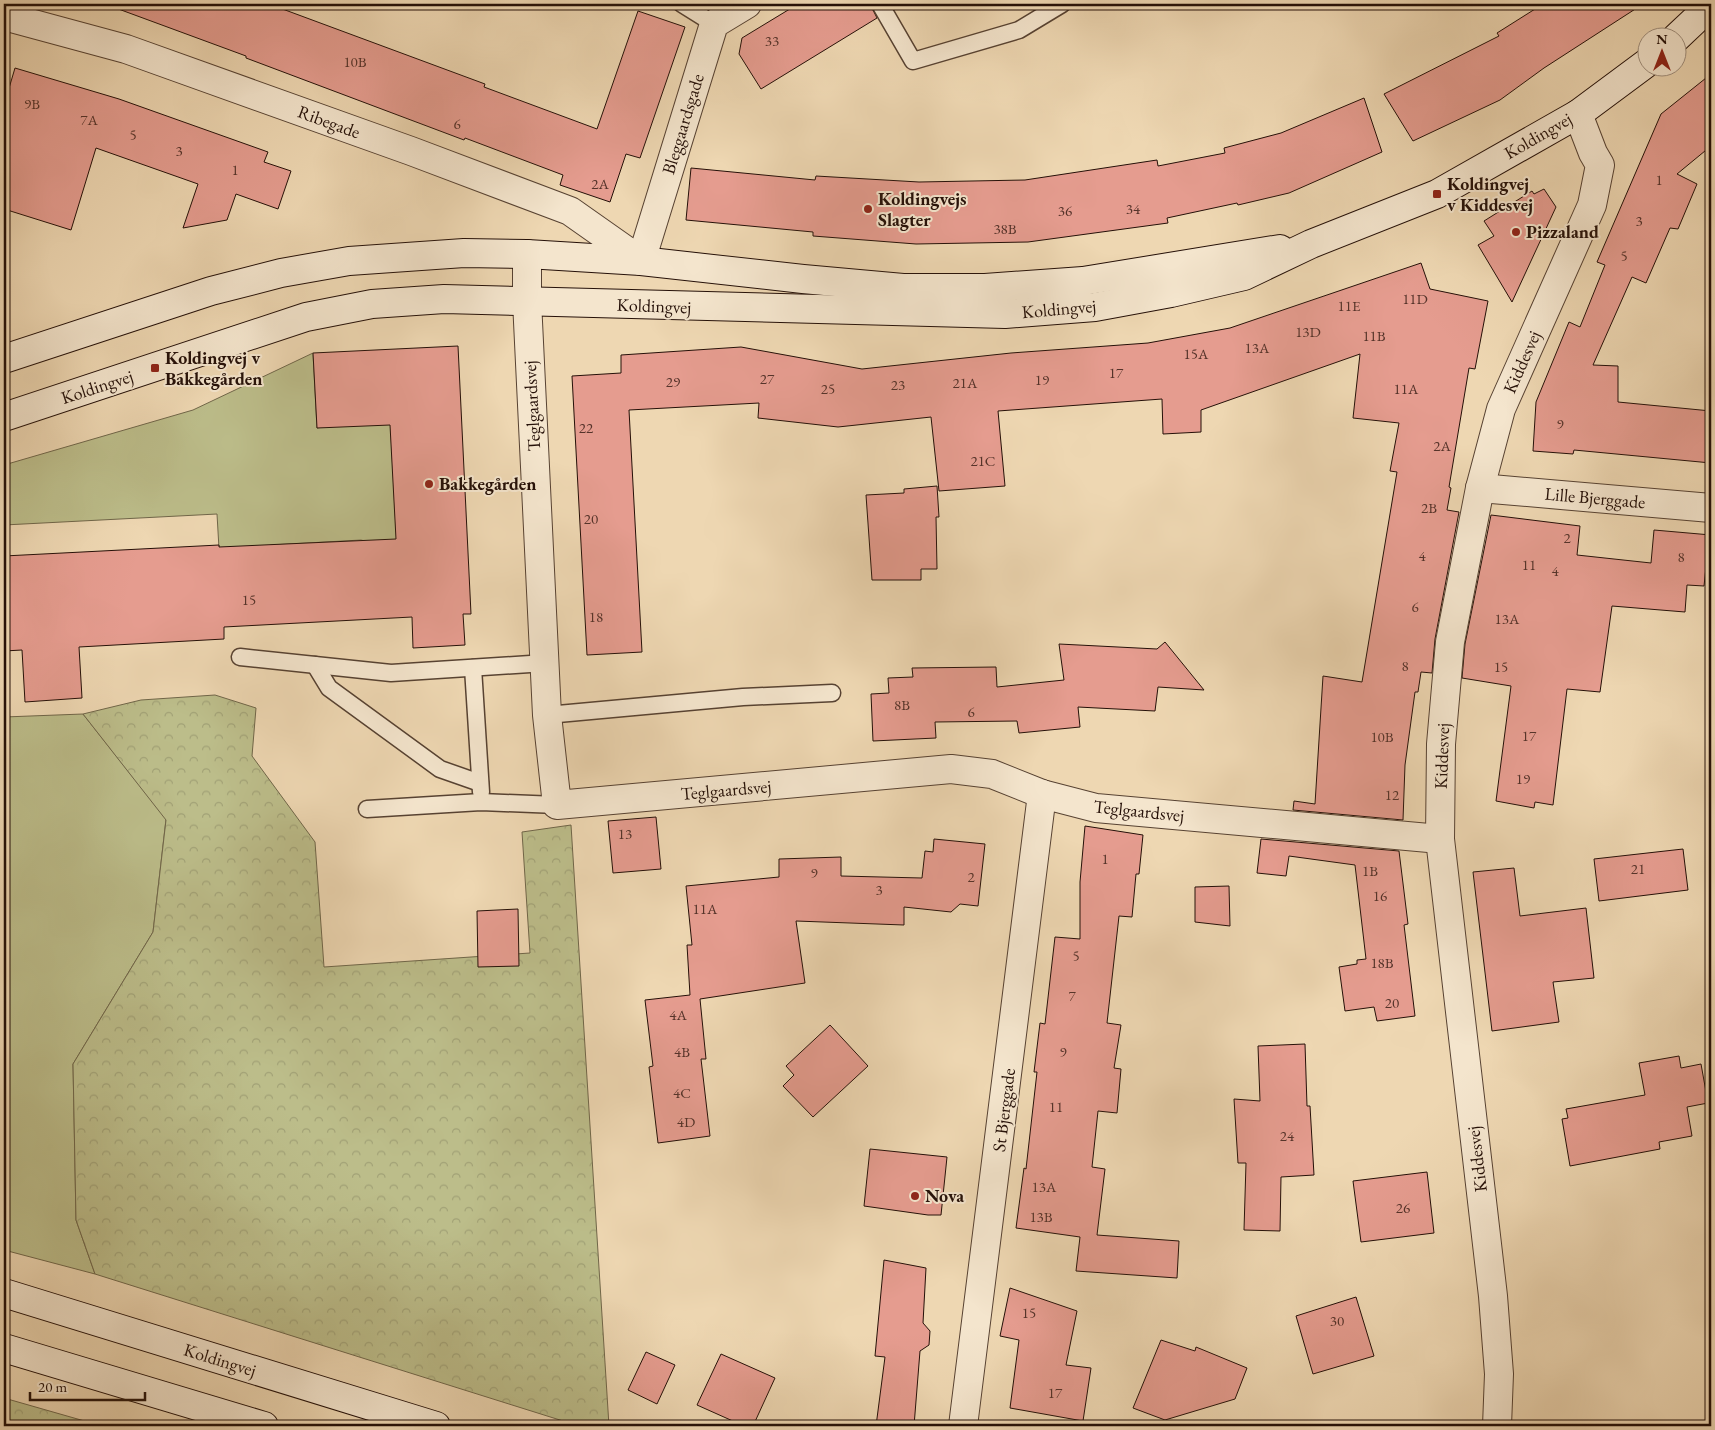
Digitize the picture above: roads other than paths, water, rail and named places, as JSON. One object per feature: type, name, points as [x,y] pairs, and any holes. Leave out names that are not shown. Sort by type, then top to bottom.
[{"type":"street","points":[[714,24],[747,4]]},
{"type":"street","points":[[1687,28],[1711,5]]},
{"type":"street","name":"Ribegade","points":[[4,16],[126,49],[411,151],[570,211],[641,261]]},
{"type":"street","name":"Bleggaardsgade","points":[[641,261],[714,24]]},
{"type":"street","name":"Koldingvej","points":[[4,417],[306,317],[372,304],[444,299],[886,312],[1014,313],[1095,307],[1171,294],[1244,276],[1311,244],[1437,194],[1578,114],[1638,69]]},
{"type":"street","name":"Kiddesvej","points":[[1497,1426],[1499,1374],[1493,1296],[1440,839],[1441,744],[1450,642],[1480,488],[1501,409],[1592,205],[1600,166],[1578,114]]},
{"type":"street","name":"Koldingvej","points":[[4,359],[211,291],[281,273],[349,261],[464,253],[527,254],[641,261],[903,288],[985,288],[1083,281],[1311,244]]},
{"type":"street","name":"Teglgaardsvej","points":[[527,254],[527,301],[547,715],[557,805],[951,769],[992,774],[1042,794],[1096,808],[1440,839]]},
{"type":"street","name":"Lille Bjerggade","points":[[1480,488],[1711,508]]},
{"type":"street","name":"St Bjerggade","points":[[963,1426],[1042,794]]},
{"type":"street","name":"Koldingvej","points":[[4,1293],[436,1426]]},
{"type":"street","points":[[4,1348],[264,1426]]},
{"type":"lane","points":[[682,4],[714,24]]},
{"type":"lane","points":[[880,4],[913,61],[1019,30],[1062,4]]},
{"type":"lane","points":[[240,657],[391,673],[545,663]]},
{"type":"lane","points":[[314,665],[330,688],[440,769],[480,783]]},
{"type":"lane","points":[[473,668],[481,802]]},
{"type":"lane","points":[[547,715],[743,697],[832,693]]},
{"type":"lane","points":[[367,809],[481,802],[557,805]]},
{"type":"place","name":"Koldingvej v Kiddesvej","points":[[1437,194]]},
{"type":"place","name":"Koldingvejs Slagter","points":[[868,209]]},
{"type":"place","name":"Pizzaland","points":[[1516,232]]},
{"type":"place","name":"Koldingvej v Bakkegården","points":[[155,368]]},
{"type":"place","name":"Bakkegården","points":[[429,484]]},
{"type":"place","name":"Nova","points":[[915,1196]]}]
